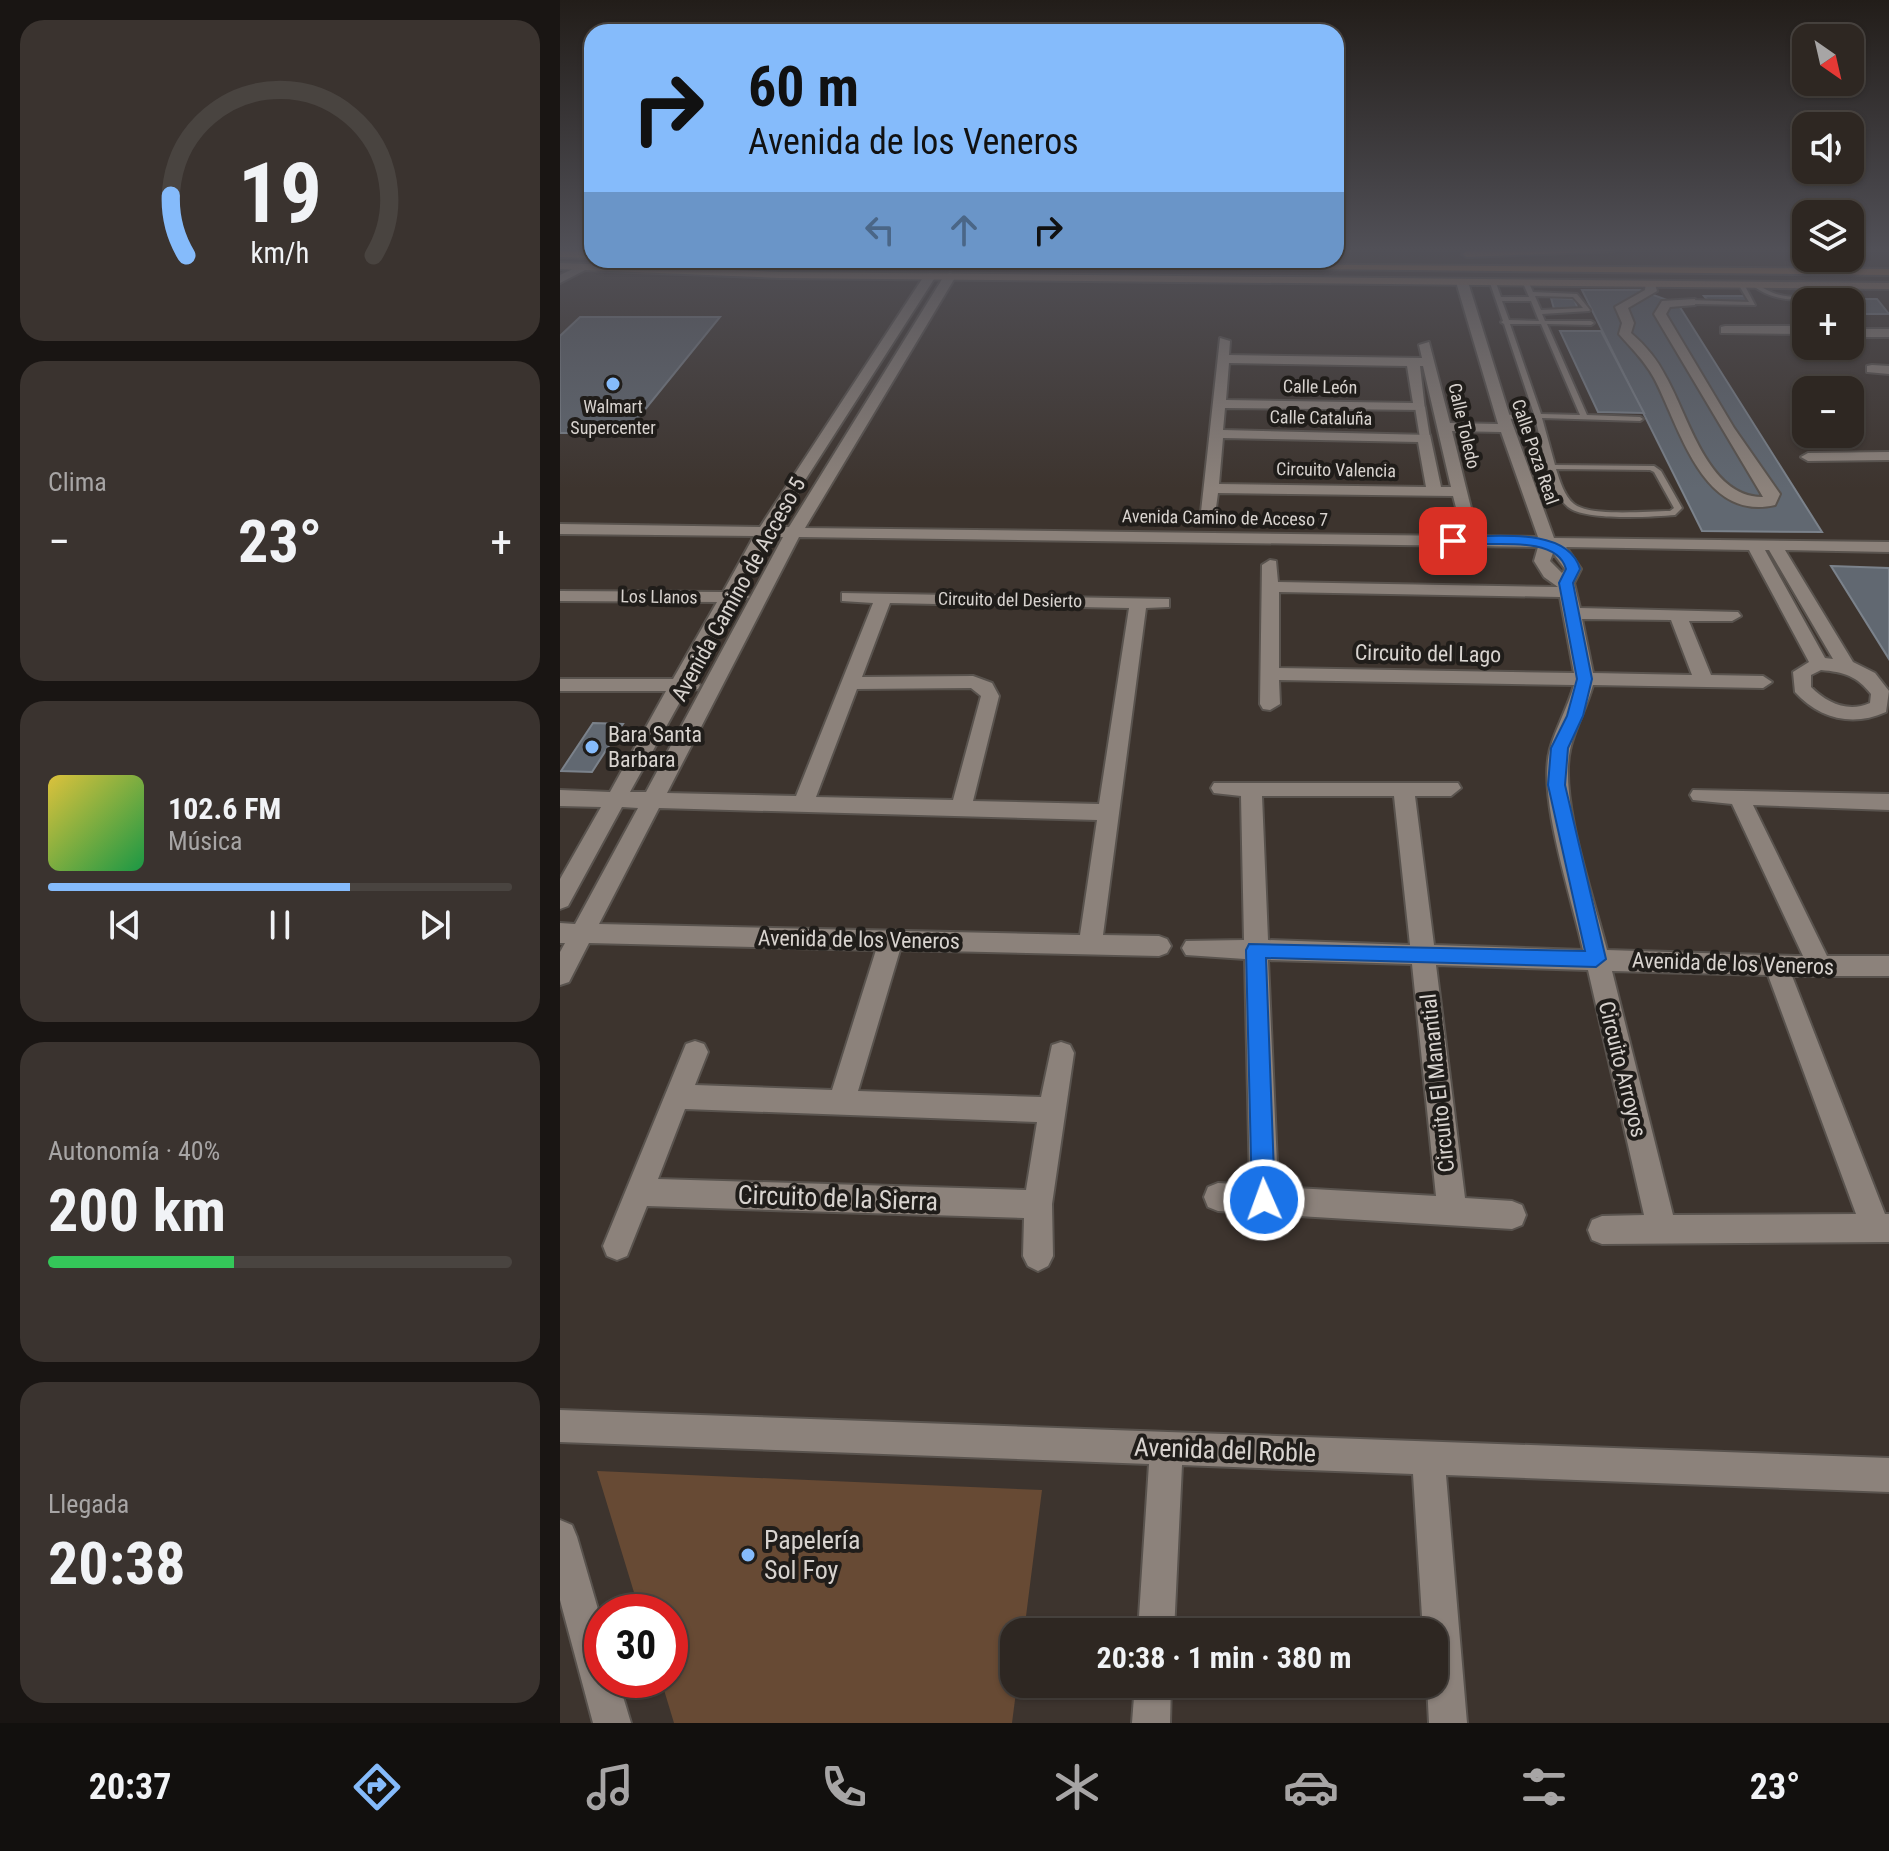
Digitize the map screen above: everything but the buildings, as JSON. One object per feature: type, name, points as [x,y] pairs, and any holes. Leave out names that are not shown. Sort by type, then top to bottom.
[{"type":"street","name":"Avenida Camino de Acceso 5","points":[[560,900],[765,531],[897,328]]},
{"type":"street","name":"Avenida Camino de Acceso 5","points":[[560,975],[570,933],[651,800],[794,532],[918,328]]},
{"type":"street","name":"Calle Poza Real","points":[[1476,328],[1505,422],[1548,542]]},
{"type":"street","points":[[1630,328],[1625,334],[1672,367],[1727,428],[1772,494],[1770,502],[1756,506],[1740,504],[1725,495],[1680,420],[1672,367],[1651,328]]},
{"type":"street","points":[[1725,330],[1792,330]]},
{"type":"street","points":[[1864,333],[1889,333]]},
{"type":"street","points":[[1209,512],[1224,341]]},
{"type":"street","name":"Calle Toledo","points":[[1425,345],[1465,516]]},
{"type":"street","points":[[881,354],[902,355]]},
{"type":"street","points":[[1223,359],[1428,362]]},
{"type":"street","name":"Calle Toledo","points":[[1413,362],[1434,492]]},
{"type":"street","points":[[1872,369],[1889,370]]},
{"type":"street","points":[[851,400],[872,402]]},
{"type":"street","name":"Calle León","points":[[1219,404],[1420,407]]},
{"type":"street","points":[[1680,420],[1695,423]]},
{"type":"street","points":[[1443,422],[1505,422]]},
{"type":"street","points":[[1711,425],[1727,428]]},
{"type":"street","name":"Calle Cataluña","points":[[1216,434],[1425,438]]},
{"type":"street","points":[[819,450],[842,451]]},
{"type":"street","points":[[1808,457],[1889,456]]},
{"type":"street","name":"Circuito Valencia","points":[[1212,488],[1460,492]]},
{"type":"street","name":"Avenida Camino de Acceso 7","points":[[560,529],[1889,547]]},
{"type":"street","name":"Circuito Arroyos","points":[[1548,542],[1542,561],[1568,596],[1585,679],[1575,716],[1560,748],[1556,785],[1662,1230]]},
{"type":"street","points":[[1754,545],[1819,664]]},
{"type":"street","points":[[1774,545],[1846,666],[1876,685],[1884,707],[1860,715],[1846,714],[1809,697],[1800,679],[1809,667],[1819,664],[1846,666]]},
{"type":"street","points":[[1270,565],[1270,704]]},
{"type":"street","points":[[1270,587],[1568,596],[1678,615],[1732,616]]},
{"type":"street","points":[[1782,595],[1803,595]]},
{"type":"street","name":"Los Llanos","points":[[560,596],[759,598]]},
{"type":"street","name":"Circuito del Desierto","points":[[848,597],[1163,603]]},
{"type":"street","points":[[803,804],[883,598]]},
{"type":"street","points":[[1090,945],[1138,602]]},
{"type":"street","points":[[1678,615],[1704,682]]},
{"type":"street","name":"Circuito del Lago","points":[[1270,674],[1763,682]]},
{"type":"street","points":[[850,683],[973,682],[985,687],[990,696],[961,808]]},
{"type":"street","points":[[560,685],[712,685]]},
{"type":"street","points":[[1221,788],[1451,788]]},
{"type":"street","points":[[1251,788],[1264,1200]]},
{"type":"street","name":"Circuito El Manantial","points":[[1404,789],[1452,1211]]},
{"type":"street","points":[[1700,795],[1889,802]]},
{"type":"street","points":[[1739,797],[1820,967]]},
{"type":"street","points":[[560,798],[1109,812]]},
{"type":"street","name":"Avenida de los Veneros","points":[[570,933],[1159,946]]},
{"type":"street","points":[[841,1103],[891,940]]},
{"type":"street","name":"Avenida de los Veneros","points":[[1194,948],[1820,967],[1889,966]]},
{"type":"street","points":[[1602,1230],[1883,1228],[1776,965]]},
{"type":"street","points":[[617,1246],[695,1052]]},
{"type":"street","points":[[1038,1256],[1038,1204],[1061,1053]]},
{"type":"street","points":[[677,1097],[1052,1110]]},
{"type":"street","name":"Circuito de la Sierra","points":[[639,1192],[1038,1204]]},
{"type":"street","points":[[1218,1197],[1512,1215]]},
{"type":"street","name":"Avenida del Roble","points":[[560,1426],[1889,1475]]},
{"type":"street","points":[[1157,1618],[1166,1448]]},
{"type":"street","points":[[1428,1458],[1448,1723]]},
{"type":"street","points":[[560,1537],[612,1723]]},
{"type":"street","points":[[1151,1723],[1152,1698]]},
{"type":"lane","points":[[1506,328],[1562,492],[1572,507],[1588,513],[1672,513],[1678,508],[1657,471],[1651,468],[1554,467]]},
{"type":"lane","points":[[1545,328],[1585,418]]},
{"type":"lane","points":[[1505,422],[1538,416],[1640,419]]},
{"type":"shaded area","points":[[597,1471],[1042,1490],[1026,1618],[1000,1618],[1000,1698],[1015,1698],[1012,1723],[674,1723],[666,1698],[688,1698],[688,1594],[635,1594]]},
{"type":"place","name":"Walmart Supercenter","points":[[613,384]]},
{"type":"place","name":"Bara Santa Barbara","points":[[592,747]]},
{"type":"place","name":"Papelería Sol Foy","points":[[748,1555]]},
{"type":"route","points":[[1264,1200],[1256,950],[1596,959],[1556,785],[1560,748],[1575,716],[1585,679],[1566,583],[1573,569],[1571,561],[1548,542],[1453,541]]}]
